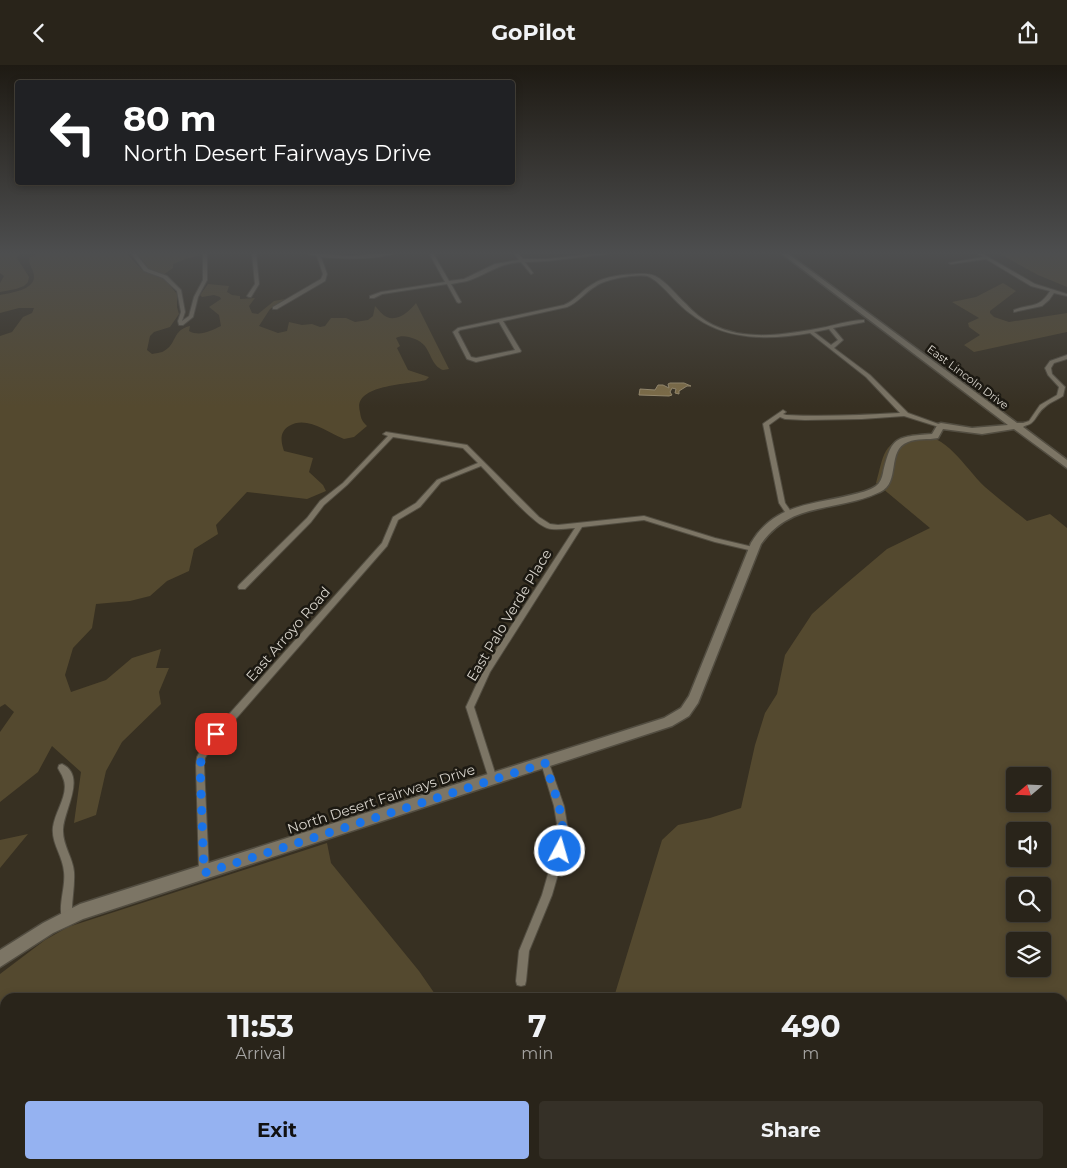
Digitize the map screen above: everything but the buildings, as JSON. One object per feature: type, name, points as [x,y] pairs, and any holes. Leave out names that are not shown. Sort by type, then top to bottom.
[{"type":"street","points":[[182,304],[183,312],[181,324],[192,315],[194,304]]},
{"type":"street","points":[[276,308],[282,304]]},
{"type":"street","points":[[501,321],[518,351],[476,360],[469,358],[456,330],[569,304]]},
{"type":"street","points":[[683,304],[695,316],[718,328],[767,337],[788,337],[812,333],[865,318],[894,329]]},
{"type":"street","name":"East Lincoln Drive","points":[[848,304],[865,318],[948,373]]},
{"type":"street","name":"East Lincoln Drive","points":[[861,304],[1067,465]]},
{"type":"street","points":[[1016,311],[1043,304]]},
{"type":"street","points":[[830,329],[835,342],[914,421],[976,432],[990,432],[1031,422],[1042,406],[1060,396],[1065,387],[1050,374],[1048,368],[1052,362],[1067,357]]},
{"type":"street","points":[[812,333],[835,342]]},
{"type":"street","points":[[789,513],[782,503],[766,424],[781,413],[785,417],[862,417],[904,413]]},
{"type":"street","name":"North Desert Fairways Drive","points":[[0,959],[67,918],[144,891],[662,724],[685,712],[697,694],[753,549],[764,529],[789,513],[878,489],[886,480],[890,456],[896,445],[913,437],[935,436],[941,426]]},
{"type":"street","name":"East Lincoln Drive","points":[[1019,426],[1067,458]]},
{"type":"street","points":[[242,587],[309,520],[322,503],[345,484],[388,435],[462,444],[470,449],[540,522],[558,527],[644,518],[715,540],[753,549]]},
{"type":"street","name":"East Arroyo Road","points":[[204,873],[200,765],[201,757],[209,743],[385,543],[394,519],[418,505],[444,478],[483,463]]},
{"type":"street","name":"East Palo Verde Place","points":[[493,779],[470,707],[487,670],[580,525]]},
{"type":"street","points":[[521,981],[524,951],[547,895],[564,836],[559,805],[545,763]]},
{"type":"street","points":[[62,768],[67,773],[70,786],[58,832],[69,872],[65,908],[67,918]]},
{"type":"shaded area","points":[[0,304],[177,304],[179,314],[170,327],[154,332],[150,336],[147,350],[152,354],[163,352],[168,348],[177,334],[184,328],[190,326],[189,331],[201,333],[221,326],[219,315],[209,307],[213,304],[250,304],[252,313],[258,314],[270,304],[277,304],[270,309],[259,326],[278,333],[287,331],[289,322],[302,325],[312,324],[320,327],[325,326],[331,318],[346,318],[355,322],[368,320],[373,316],[375,306],[385,316],[391,318],[400,317],[417,304],[449,369],[443,370],[436,366],[424,345],[418,341],[407,336],[396,338],[400,346],[397,348],[408,370],[429,377],[426,380],[383,387],[364,396],[360,403],[360,412],[362,420],[367,426],[354,437],[344,439],[309,423],[302,422],[289,426],[282,434],[284,451],[313,458],[309,472],[323,485],[326,491],[307,499],[247,492],[216,525],[218,534],[194,549],[189,571],[167,581],[150,596],[130,601],[96,604],[92,628],[73,648],[65,675],[71,692],[106,680],[132,658],[161,649],[156,668],[169,668],[159,692],[161,704],[122,742],[106,771],[96,815],[74,823],[81,772],[52,746],[38,772],[0,802],[0,732],[14,712],[5,704],[0,707],[0,336],[12,332],[23,317],[32,313],[34,308],[19,308],[0,313]]},
{"type":"shaded area","points":[[956,304],[998,304],[990,313],[994,317],[1009,322],[1067,313],[1067,332],[974,352],[964,345],[980,335],[969,327],[968,323],[979,318]]},
{"type":"shaded area","points":[[684,383],[691,386],[687,386],[679,391],[679,394],[675,393],[676,389],[672,388],[670,392],[672,395],[669,396],[639,395],[640,389],[655,390],[658,385],[669,388],[668,384]]},
{"type":"shaded area","points":[[914,434],[926,435],[936,439],[946,445],[985,487],[1027,521],[1050,514],[1067,528],[1067,993],[615,993],[662,840],[678,825],[710,818],[741,808],[755,745],[765,713],[777,694],[785,655],[812,614],[887,549],[930,528],[876,483],[883,457],[890,446],[904,437]]},
{"type":"shaded area","points":[[28,834],[0,868],[0,840]]},
{"type":"shaded area","points":[[327,843],[331,863],[419,971],[434,993],[0,993],[0,974],[45,940],[68,927]]},
{"type":"route","points":[[216,734],[204,750],[200,765],[204,873],[545,763],[559,805],[564,836],[560,851]]}]
